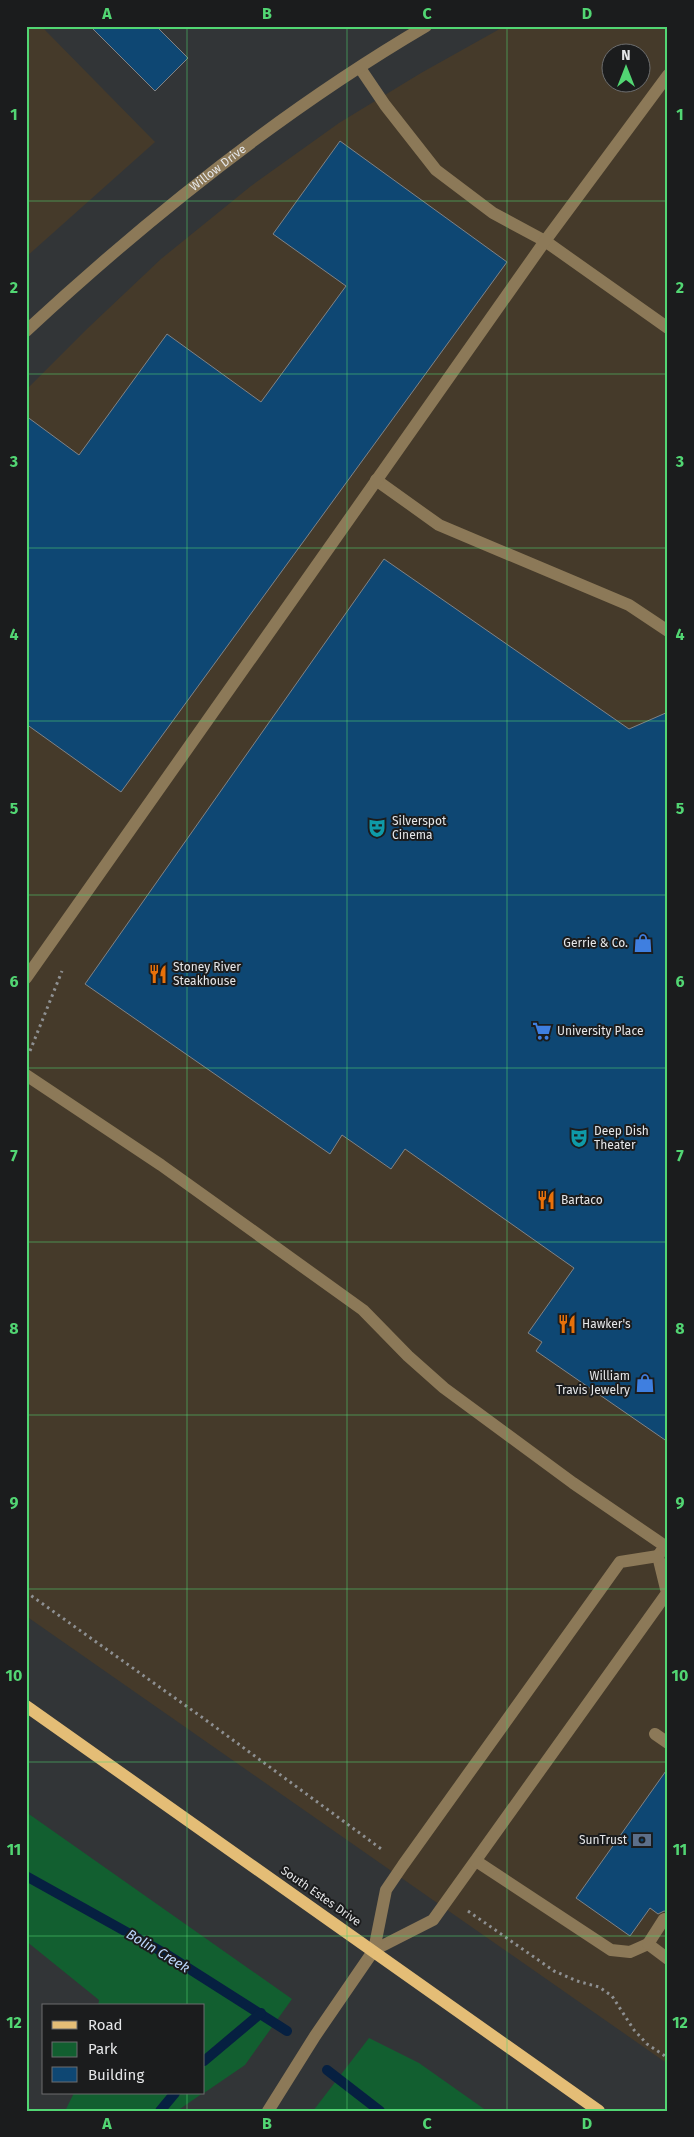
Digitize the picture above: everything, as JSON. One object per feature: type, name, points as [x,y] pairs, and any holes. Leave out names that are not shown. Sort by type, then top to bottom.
[{"type":"main road","name":"South Estes Drive","points":[[26,1706],[374,1950],[599,2111]]},
{"type":"street","name":"Willow Drive","points":[[26,331],[77,284],[180,196],[272,128],[426,26]]},
{"type":"street","points":[[360,68],[385,105],[436,170],[493,213],[545,241],[668,328]]},
{"type":"street","points":[[26,978],[545,241],[668,75]]},
{"type":"street","points":[[376,480],[439,524],[629,604],[668,631]]},
{"type":"street","points":[[26,1074],[160,1165],[363,1310],[408,1356],[444,1388],[664,1550],[667,1593],[476,1861],[433,1920],[374,1950]]},
{"type":"street","points":[[268,2111],[290,2074],[374,1950],[386,1890],[403,1865],[620,1562],[664,1550]]},
{"type":"street","points":[[654,1734],[668,1743]]},
{"type":"street","points":[[476,1861],[611,1950],[630,1952],[648,1944],[664,1919]]},
{"type":"street","points":[[648,1944],[668,1959]]},
{"type":"path","points":[[30,1052],[62,971],[68,963]]},
{"type":"path","points":[[26,1592],[203,1718],[403,1865]]},
{"type":"path","points":[[449,1898],[554,1971],[599,1987],[612,1996],[634,2030],[647,2044],[668,2058]]},
{"type":"shaded area","points":[[26,26],[41,26],[155,142],[26,257]]},
{"type":"shaded area","name":"University Place","points":[[505,26],[668,26],[668,2064],[26,1616],[26,390],[161,259],[251,186],[339,123],[421,73]]},
{"type":"green space","points":[[26,1812],[292,1999],[245,2065],[205,2092],[205,2004],[98,2004],[99,2000],[26,1941]]},
{"type":"green space","points":[[369,2038],[419,2063],[487,2111],[313,2111]]},
{"type":"green space","points":[[74,2094],[202,2094],[177,2111],[65,2111]]},
{"type":"building","points":[[90,26],[156,26],[188,58],[155,91]]},
{"type":"building","points":[[340,141],[507,262],[121,792],[26,724],[26,416],[79,455],[167,334],[261,402],[346,286],[273,234]]},
{"type":"building","points":[[384,559],[629,729],[668,712],[668,1442],[536,1351],[542,1342],[528,1333],[574,1268],[405,1149],[391,1169],[342,1135],[330,1154],[85,984]]},
{"type":"building","name":"SunTrust","points":[[668,1768],[668,1912],[664,1911],[658,1914],[650,1908],[630,1936],[576,1898]]},
{"type":"waterway","name":"Bolin Creek","points":[[26,1876],[166,1954],[287,2031]]},
{"type":"waterway","points":[[205,2060],[261,2013]]},
{"type":"waterway","name":"Bolin Creek","points":[[327,2070],[380,2111]]},
{"type":"waterway","points":[[160,2111],[174,2094]]},
{"type":"place","name":"Silverspot Cinema","points":[[377,828]]},
{"type":"place","name":"Gerrie & Co.","points":[[643,943]]},
{"type":"place","name":"Stoney River Steakhouse","points":[[158,974]]},
{"type":"place","name":"University Place","points":[[542,1031]]},
{"type":"place","name":"Deep Dish Theater","points":[[579,1138]]},
{"type":"place","name":"Bartaco","points":[[546,1200]]},
{"type":"place","name":"Hawker's","points":[[567,1324]]},
{"type":"place","name":"William Travis Jewelry","points":[[645,1383]]},
{"type":"place","name":"SunTrust","points":[[642,1840]]}]
